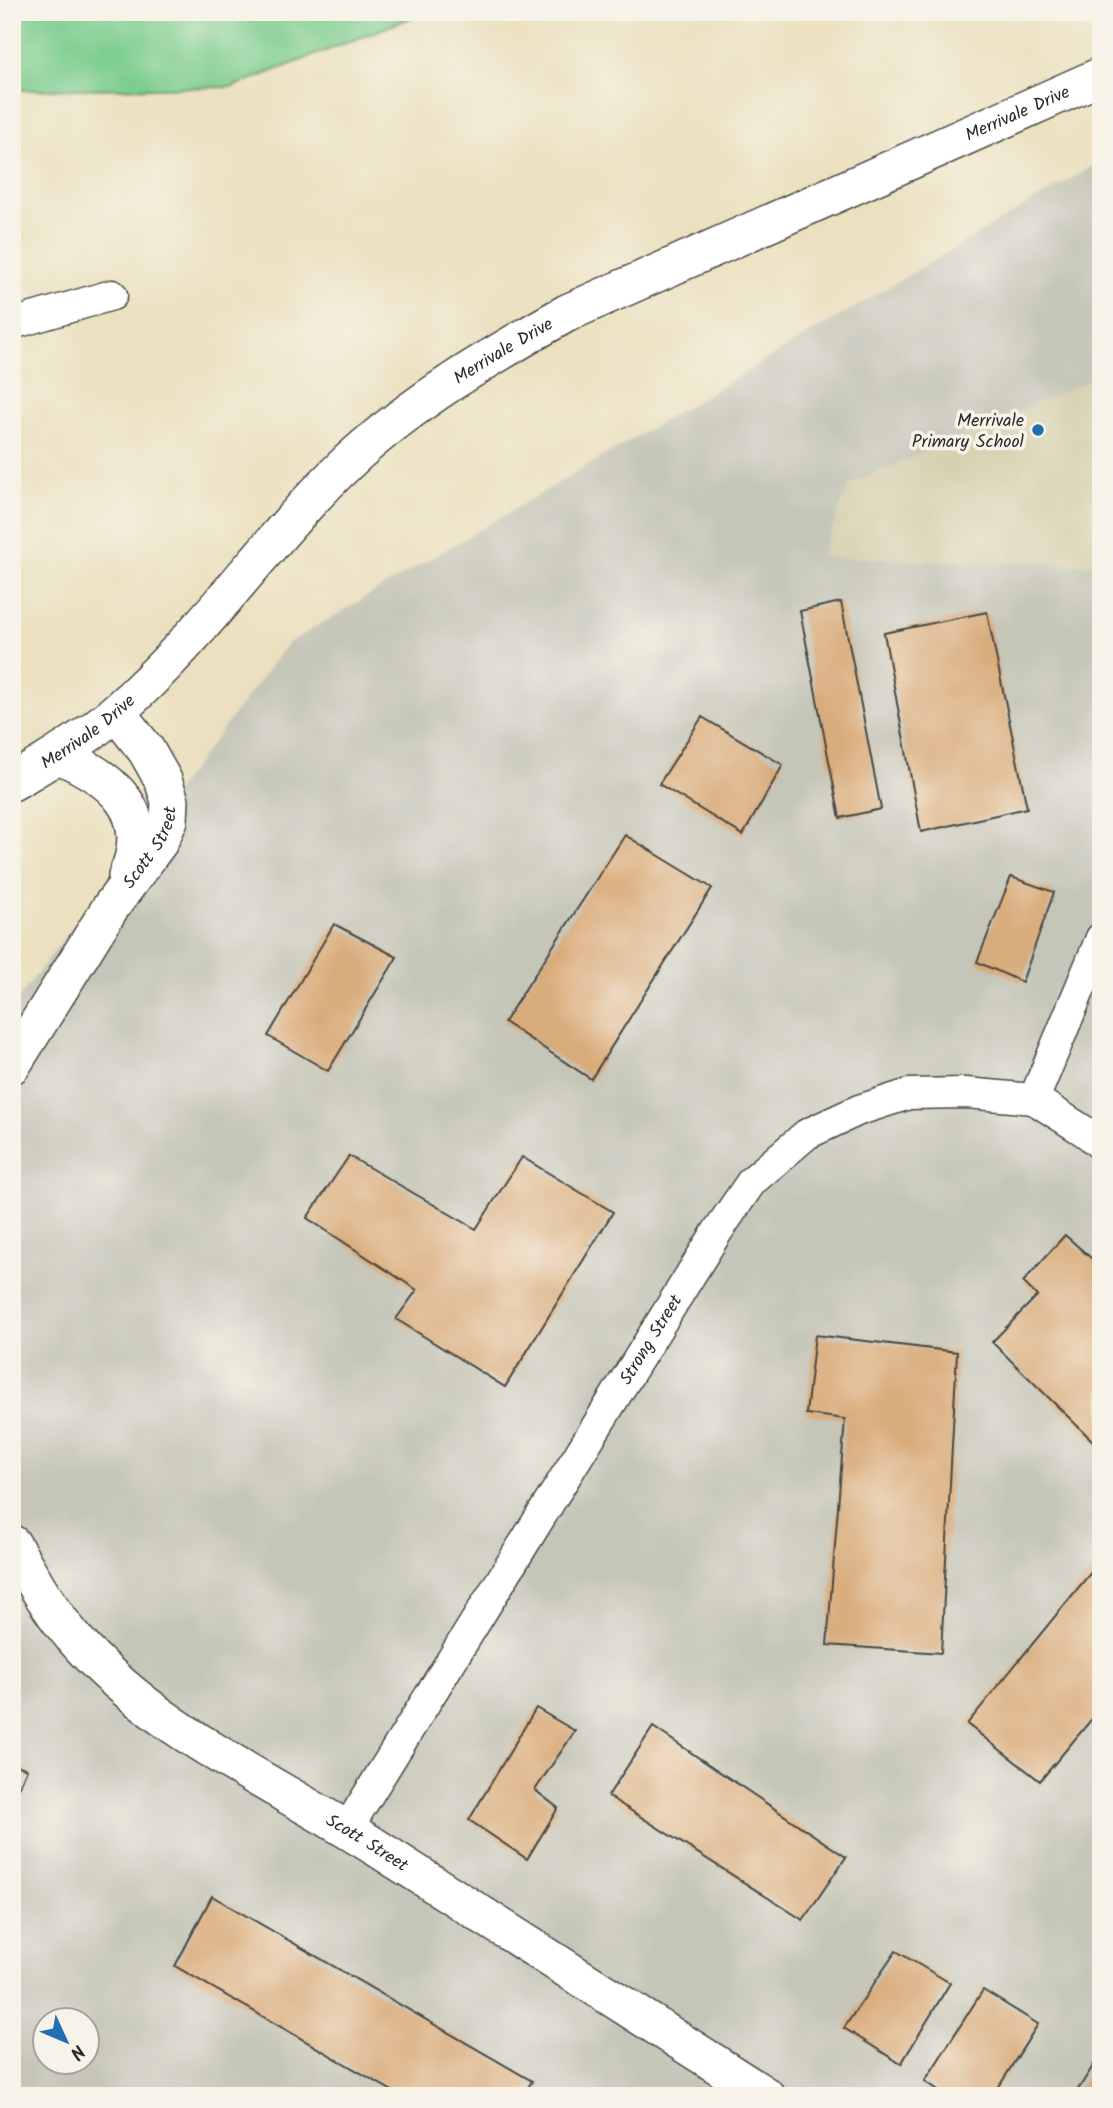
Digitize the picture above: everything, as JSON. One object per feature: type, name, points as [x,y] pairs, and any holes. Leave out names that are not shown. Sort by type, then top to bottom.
[{"type":"street","name":"Merrivale Drive","points":[[12,782],[59,755],[116,712],[171,659],[306,506],[350,461],[396,423],[499,351],[567,313],[1101,75]]},
{"type":"street","points":[[12,324],[112,295]]},
{"type":"street","name":"Scott Street","points":[[12,1065],[110,908],[159,842],[169,820],[170,801],[151,759],[116,712]]},
{"type":"street","name":"Scott Street","points":[[59,755],[85,767],[113,789],[135,821],[138,842],[134,859],[110,908]]},
{"type":"street","points":[[1034,1099],[1101,938]]},
{"type":"street","name":"Strong Street","points":[[347,1829],[717,1232],[752,1181],[807,1134],[859,1110],[909,1094],[966,1093],[1034,1099],[1101,1145]]},
{"type":"street","name":"Scott Street","points":[[12,1544],[48,1604],[72,1637],[102,1668],[191,1737],[347,1829],[766,2096]]},
{"type":"shaded area","points":[[1101,161],[1101,375],[849,485],[822,557],[1101,565],[1101,2096],[12,2096],[12,1007],[287,644]]},
{"type":"shaded area","name":"Merrivale Primary School","points":[[1101,375],[1101,565],[822,558],[849,485]]},
{"type":"green space","points":[[12,12],[426,12],[232,87],[12,90]]},
{"type":"building","points":[[841,602],[881,809],[840,818],[800,611]]},
{"type":"building","points":[[987,612],[1027,808],[921,832],[884,633]]},
{"type":"building","points":[[702,717],[783,765],[743,835],[659,784]]},
{"type":"building","points":[[625,835],[712,888],[591,1079],[504,1022]]},
{"type":"building","points":[[1011,877],[1054,892],[1022,982],[977,962]]},
{"type":"building","points":[[334,924],[397,957],[328,1071],[268,1036]]},
{"type":"building","points":[[349,1156],[476,1229],[522,1157],[613,1212],[505,1387],[396,1319],[417,1290],[307,1218]]},
{"type":"building","points":[[1065,1235],[1101,1267],[1101,1449],[992,1342],[1037,1296],[1023,1282]]},
{"type":"building","points":[[815,1335],[957,1352],[941,1653],[827,1645],[845,1419],[806,1414]]},
{"type":"building","points":[[1101,1560],[1101,1708],[1040,1781],[967,1724]]},
{"type":"building","points":[[536,1708],[575,1731],[535,1790],[558,1808],[527,1859],[469,1820]]},
{"type":"building","points":[[653,1727],[846,1857],[803,1920],[608,1796]]},
{"type":"building","points":[[12,1763],[27,1769],[12,1803]]},
{"type":"building","points":[[212,1896],[532,2081],[523,2096],[401,2096],[175,1966]]},
{"type":"building","points":[[896,1951],[950,1983],[901,2064],[844,2028]]},
{"type":"building","points":[[983,1990],[1038,2024],[993,2096],[947,2096],[925,2081]]},
{"type":"building","points":[[1095,2063],[1101,2066],[1101,2096],[1074,2096]]},
{"type":"place","name":"Merrivale Primary School","points":[[1038,430]]}]
